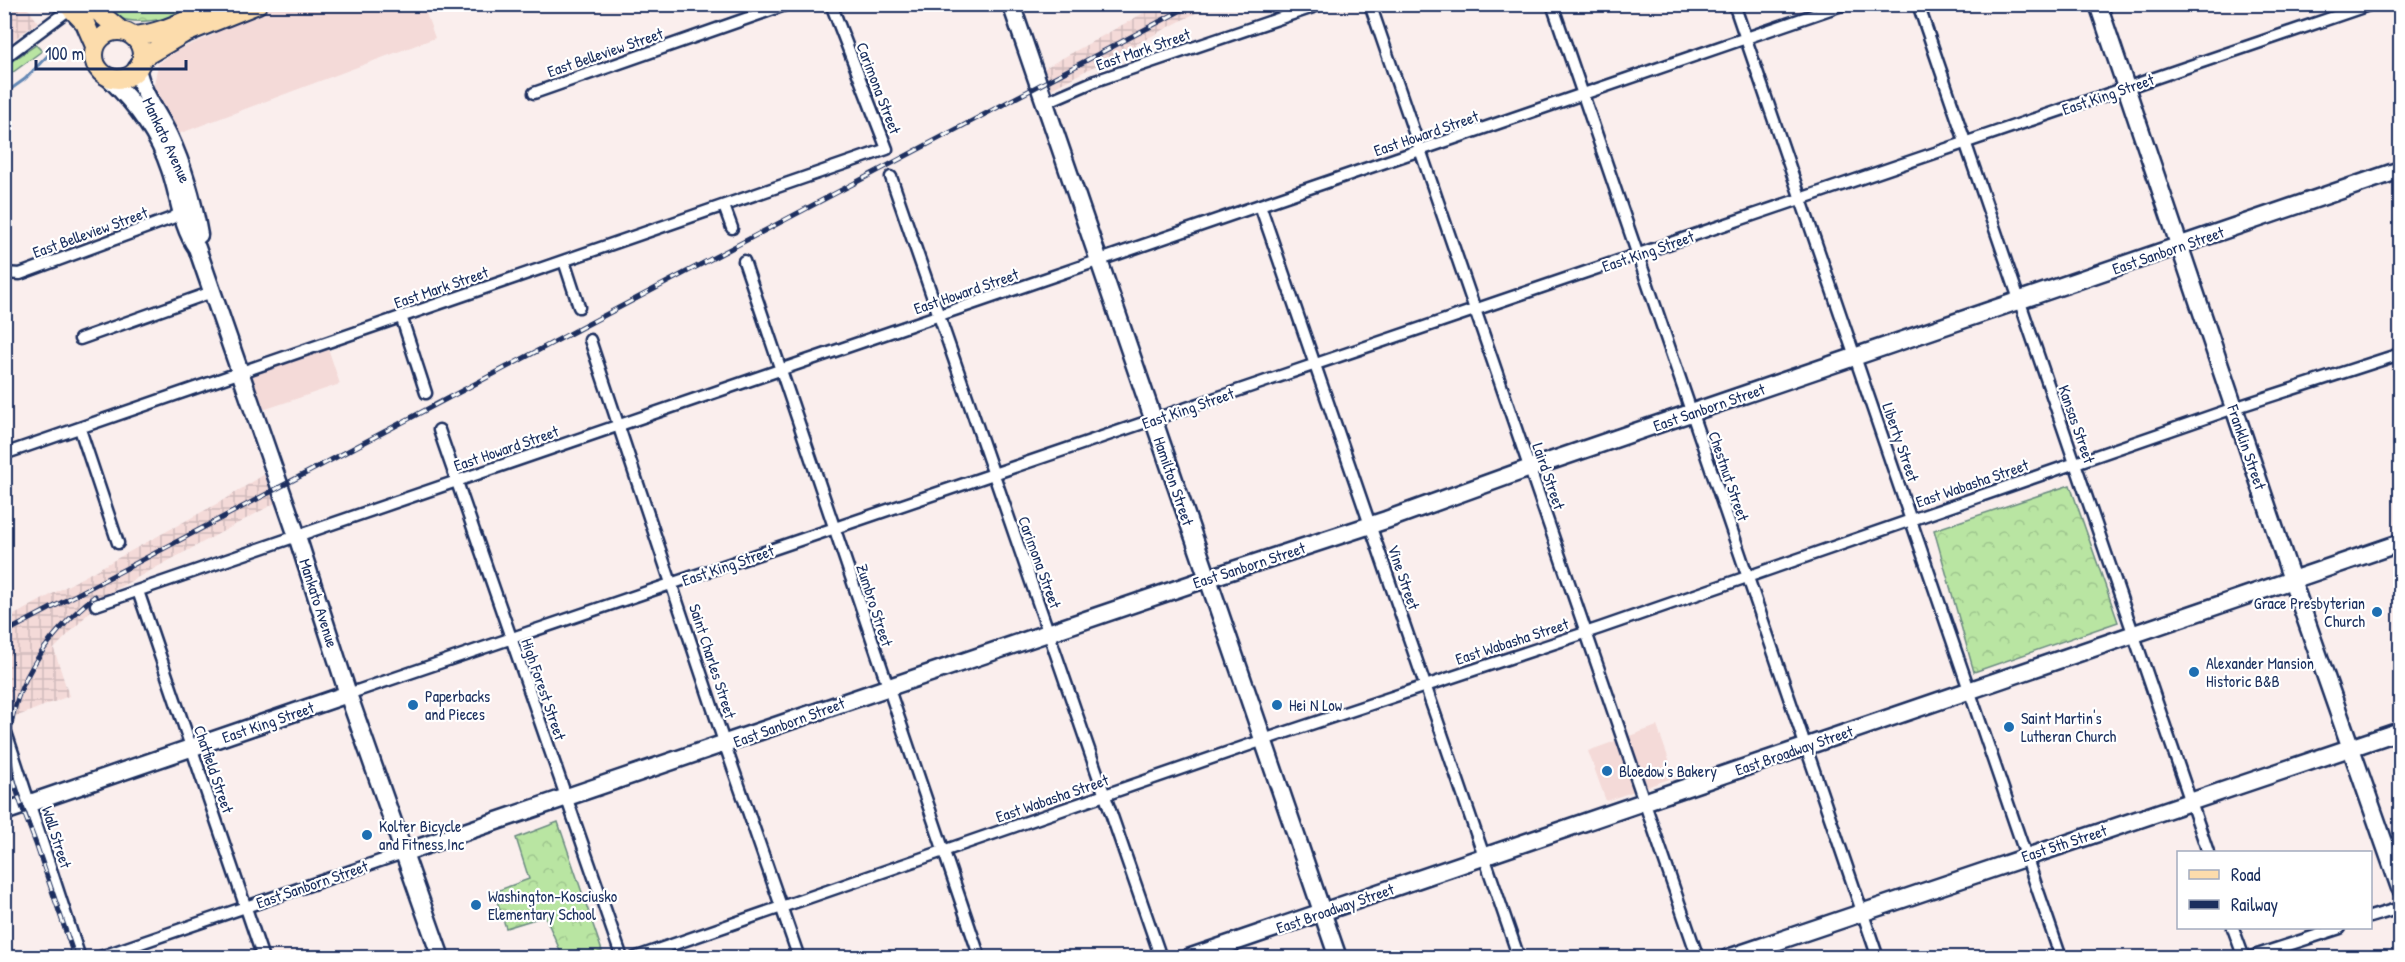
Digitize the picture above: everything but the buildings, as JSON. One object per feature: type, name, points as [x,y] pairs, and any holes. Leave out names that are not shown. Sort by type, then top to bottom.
[{"type":"main road","points":[[95,46],[105,35],[154,33],[196,14],[229,4]]},
{"type":"main road","points":[[108,77],[123,78],[140,63],[183,34],[258,4]]},
{"type":"main road","name":"Mankato Avenue","points":[[76,6],[126,33],[141,46],[140,63]]},
{"type":"main road","name":"Mankato Avenue","points":[[76,6],[95,46],[96,65],[108,77]]},
{"type":"street","name":"East Belleview Street","points":[[534,93],[788,4]]},
{"type":"street","name":"Carimona Street","points":[[831,4],[887,149]]},
{"type":"street","name":"Hamilton Street","points":[[1011,4],[1338,957]]},
{"type":"street","name":"East Mark Street","points":[[1044,103],[1095,81],[1322,4]]},
{"type":"street","name":"Laird Street","points":[[1370,4],[1698,957]]},
{"type":"street","name":"Chestnut Street","points":[[1552,4],[1878,957]]},
{"type":"street","name":"Liberty Street","points":[[1734,4],[2061,957]]},
{"type":"street","name":"East Howard Street","points":[[96,605],[1845,4]]},
{"type":"street","name":"Kansas Street","points":[[1918,4],[2208,851]]},
{"type":"street","name":"Franklin Street","points":[[2098,4],[2292,580],[2400,888]]},
{"type":"street","name":"East King Street","points":[[4,812],[2372,4]]},
{"type":"street","points":[[4,58],[76,6]]},
{"type":"street","name":"Mankato Avenue","points":[[140,63],[144,91],[169,136],[188,182],[194,202],[199,237],[197,248]]},
{"type":"street","name":"Mankato Avenue","points":[[108,77],[136,106],[159,141],[190,237],[197,248],[297,536],[348,694],[406,852],[441,957]]},
{"type":"street","name":"East Mark Street","points":[[4,454],[887,149]]},
{"type":"street","name":"East Sanborn Street","points":[[97,957],[725,745],[1208,578],[1370,526],[1530,468],[2400,170]]},
{"type":"street","name":"Carimona Street","points":[[891,177],[1161,957]]},
{"type":"street","name":"Vine Street","points":[[1260,205],[1519,957]]},
{"type":"street","points":[[724,206],[732,228]]},
{"type":"street","name":"East Belleview Street","points":[[4,273],[20,274],[172,218],[183,211]]},
{"type":"street","points":[[564,261],[579,307]]},
{"type":"street","name":"Zumbro Street","points":[[744,261],[779,370],[980,957]]},
{"type":"street","points":[[80,339],[212,292]]},
{"type":"street","points":[[401,316],[426,393]]},
{"type":"street","name":"Saint Charles Street","points":[[590,340],[725,745],[799,957]]},
{"type":"street","name":"East Wabasha Street","points":[[634,957],[2234,408],[2400,357]]},
{"type":"street","points":[[80,429],[118,543]]},
{"type":"street","name":"High Forest Street","points":[[439,430],[622,957]]},
{"type":"street","name":"East Broadway Street","points":[[1188,957],[2400,543]]},
{"type":"street","name":"Chatfield Street","points":[[138,591],[263,957]]},
{"type":"street","name":"Wall Street","points":[[4,726],[80,957]]},
{"type":"street","name":"East 5th Street","points":[[1728,957],[2400,731]]},
{"type":"street","points":[[2372,916],[2400,908]]},
{"type":"street","points":[[2234,929],[2246,957],[2334,929]]},
{"type":"shaded area","points":[[5,4],[25,5],[38,22],[5,46]]},
{"type":"shaded area","points":[[226,5],[423,5],[435,38],[173,136],[155,102],[154,84],[158,64],[177,50],[213,35]]},
{"type":"shaded area","points":[[1158,5],[1211,5],[1051,89],[1043,69]]},
{"type":"shaded area","points":[[324,336],[340,384],[263,410],[248,363]]},
{"type":"shaded area","points":[[281,464],[292,494],[107,594],[54,649],[69,696],[5,721],[5,620],[220,502]]},
{"type":"shaded area","points":[[1657,726],[1675,777],[1606,801],[1588,751]]},
{"type":"green space","points":[[98,5],[215,5],[170,18],[139,21],[110,14]]},
{"type":"green space","points":[[36,45],[42,51],[5,78],[5,66]]},
{"type":"green space","points":[[2070,485],[2118,622],[1974,672],[1934,530]]},
{"type":"green space","points":[[558,822],[602,951],[583,957],[563,957],[545,916],[506,928],[494,892],[529,879],[516,838]]},
{"type":"waterway","points":[[4,94],[25,79],[54,49]]},
{"type":"railway","points":[[4,633],[1193,4]]},
{"type":"railway","points":[[75,958],[16,790],[11,768],[10,732],[14,709],[33,666],[61,628],[95,596]]},
{"type":"place","name":"Grace Presbyterian Church","points":[[2377,612]]},
{"type":"place","name":"Alexander Mansion Historic B&B","points":[[2194,672]]},
{"type":"place","name":"Paperbacks and Pieces","points":[[413,705]]},
{"type":"place","name":"Hei N Low","points":[[1277,705]]},
{"type":"place","name":"Saint Martin's Lutheran Church","points":[[2009,727]]},
{"type":"place","name":"Bloedow's Bakery","points":[[1607,771]]},
{"type":"place","name":"Kolter Bicycle and Fitness Inc","points":[[367,835]]},
{"type":"place","name":"Washington–Kosciusko Elementary School","points":[[476,905]]}]
